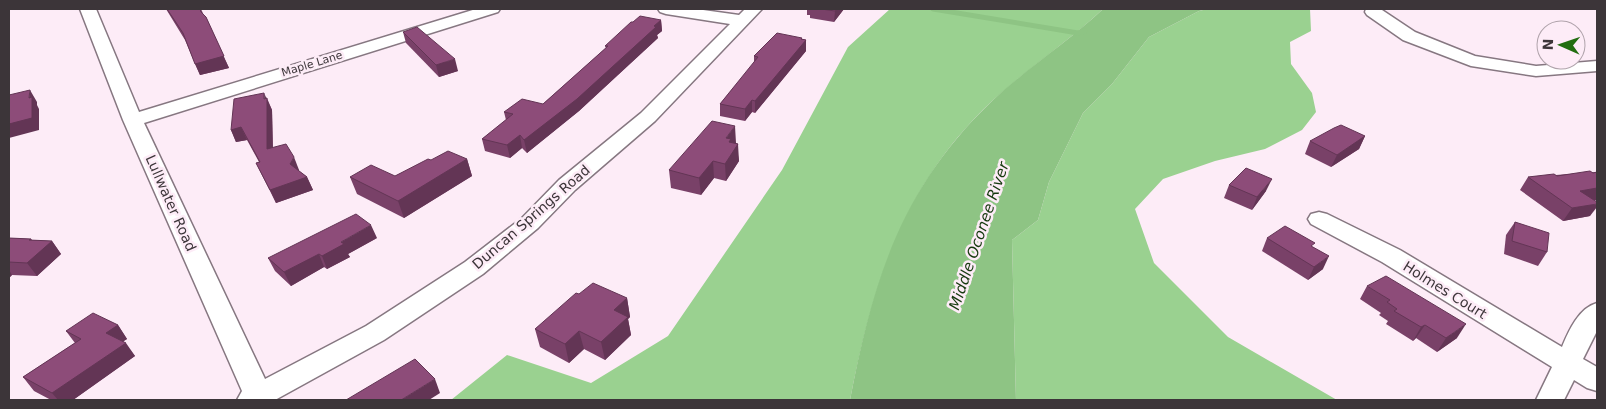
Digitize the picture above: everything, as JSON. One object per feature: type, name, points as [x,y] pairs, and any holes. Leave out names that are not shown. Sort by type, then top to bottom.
[{"type":"street","name":"Lullwater Road","points":[[88,9],[133,120],[255,398]]},
{"type":"street","name":"Maple Lane","points":[[133,120],[492,9]]},
{"type":"street","points":[[666,9],[749,15]]},
{"type":"street","points":[[1374,9],[1373,12],[1409,36],[1471,61],[1536,71],[1597,66]]},
{"type":"street","name":"Duncan Springs Road","points":[[255,398],[375,333],[474,268],[530,223],[567,186],[648,117],[749,15]]},
{"type":"street","name":"Holmes Court","points":[[1319,219],[1391,256],[1497,322],[1597,380]]},
{"type":"street","points":[[1550,400],[1582,332],[1597,312]]},
{"type":"shaded area","points":[[890,9],[1103,9],[992,101],[961,133],[936,167],[914,202],[896,238],[869,316],[850,400],[451,400],[507,355],[591,383],[668,336],[782,170],[848,47]]},
{"type":"shaded area","points":[[1207,9],[1310,9],[1311,31],[1290,42],[1291,64],[1312,93],[1316,112],[1302,130],[1265,149],[1215,161],[1163,179],[1135,209],[1154,263],[1228,337],[1337,400],[1016,400],[1012,240],[1038,220],[1049,182],[1083,113],[1112,84],[1149,37],[1199,11]]},
{"type":"water","name":"Middle Oconee River","points":[[1103,9],[1207,9],[1199,11],[1149,37],[1112,84],[1083,113],[1049,182],[1038,220],[1012,240],[1016,400],[850,400],[869,315],[881,276],[913,202],[935,168],[961,134],[992,101]]},
{"type":"building","points":[[167,9],[200,9],[206,17],[224,56],[195,64],[183,33]]},
{"type":"building","points":[[640,16],[661,20],[654,26],[656,27],[577,99],[524,140],[520,135],[507,145],[482,139],[513,114],[504,112],[522,99],[543,104],[608,46],[605,46],[631,22]]},
{"type":"building","points":[[417,27],[455,59],[436,65],[403,32]]},
{"type":"building","points":[[777,33],[806,40],[755,101],[752,100],[745,109],[720,104],[758,57],[754,56]]},
{"type":"building","points":[[30,90],[29,98],[32,97],[32,118],[9,124],[9,95]]},
{"type":"building","points":[[264,93],[264,99],[267,98],[267,149],[286,144],[294,157],[290,164],[307,177],[270,190],[256,163],[260,162],[241,127],[231,130],[234,99]]},
{"type":"building","points":[[712,121],[735,126],[726,138],[731,139],[729,142],[738,144],[725,164],[713,161],[699,178],[669,170]]},
{"type":"building","points":[[1341,125],[1365,136],[1337,155],[1310,141],[1334,128]]},
{"type":"building","points":[[448,151],[467,159],[398,201],[350,177],[371,165],[395,176]]},
{"type":"building","points":[[1246,168],[1272,179],[1257,197],[1229,185]]},
{"type":"building","points":[[1590,171],[1593,173],[1597,172],[1597,188],[1580,191],[1597,202],[1597,204],[1572,208],[1528,177],[1554,174],[1557,176]]},
{"type":"building","points":[[356,214],[371,225],[341,242],[344,244],[322,256],[319,254],[284,272],[268,258]]},
{"type":"building","points":[[1515,222],[1549,233],[1547,252],[1512,241]]},
{"type":"building","points":[[1285,226],[1315,243],[1311,246],[1329,256],[1314,267],[1267,238]]},
{"type":"building","points":[[9,238],[52,241],[27,263],[9,262]]},
{"type":"building","points":[[1386,276],[1466,324],[1446,338],[1425,325],[1421,327],[1394,311],[1397,309],[1387,302],[1390,300],[1367,286]]},
{"type":"building","points":[[593,283],[627,298],[614,310],[628,317],[601,342],[579,331],[565,344],[535,329],[576,293],[579,294]]},
{"type":"building","points":[[93,313],[118,325],[106,333],[126,343],[52,393],[23,377],[81,339],[66,331]]},
{"type":"building","points":[[415,359],[435,379],[401,400],[346,400]]},
{"type":"waterway","points":[[933,9],[1078,33],[1085,31]]}]
